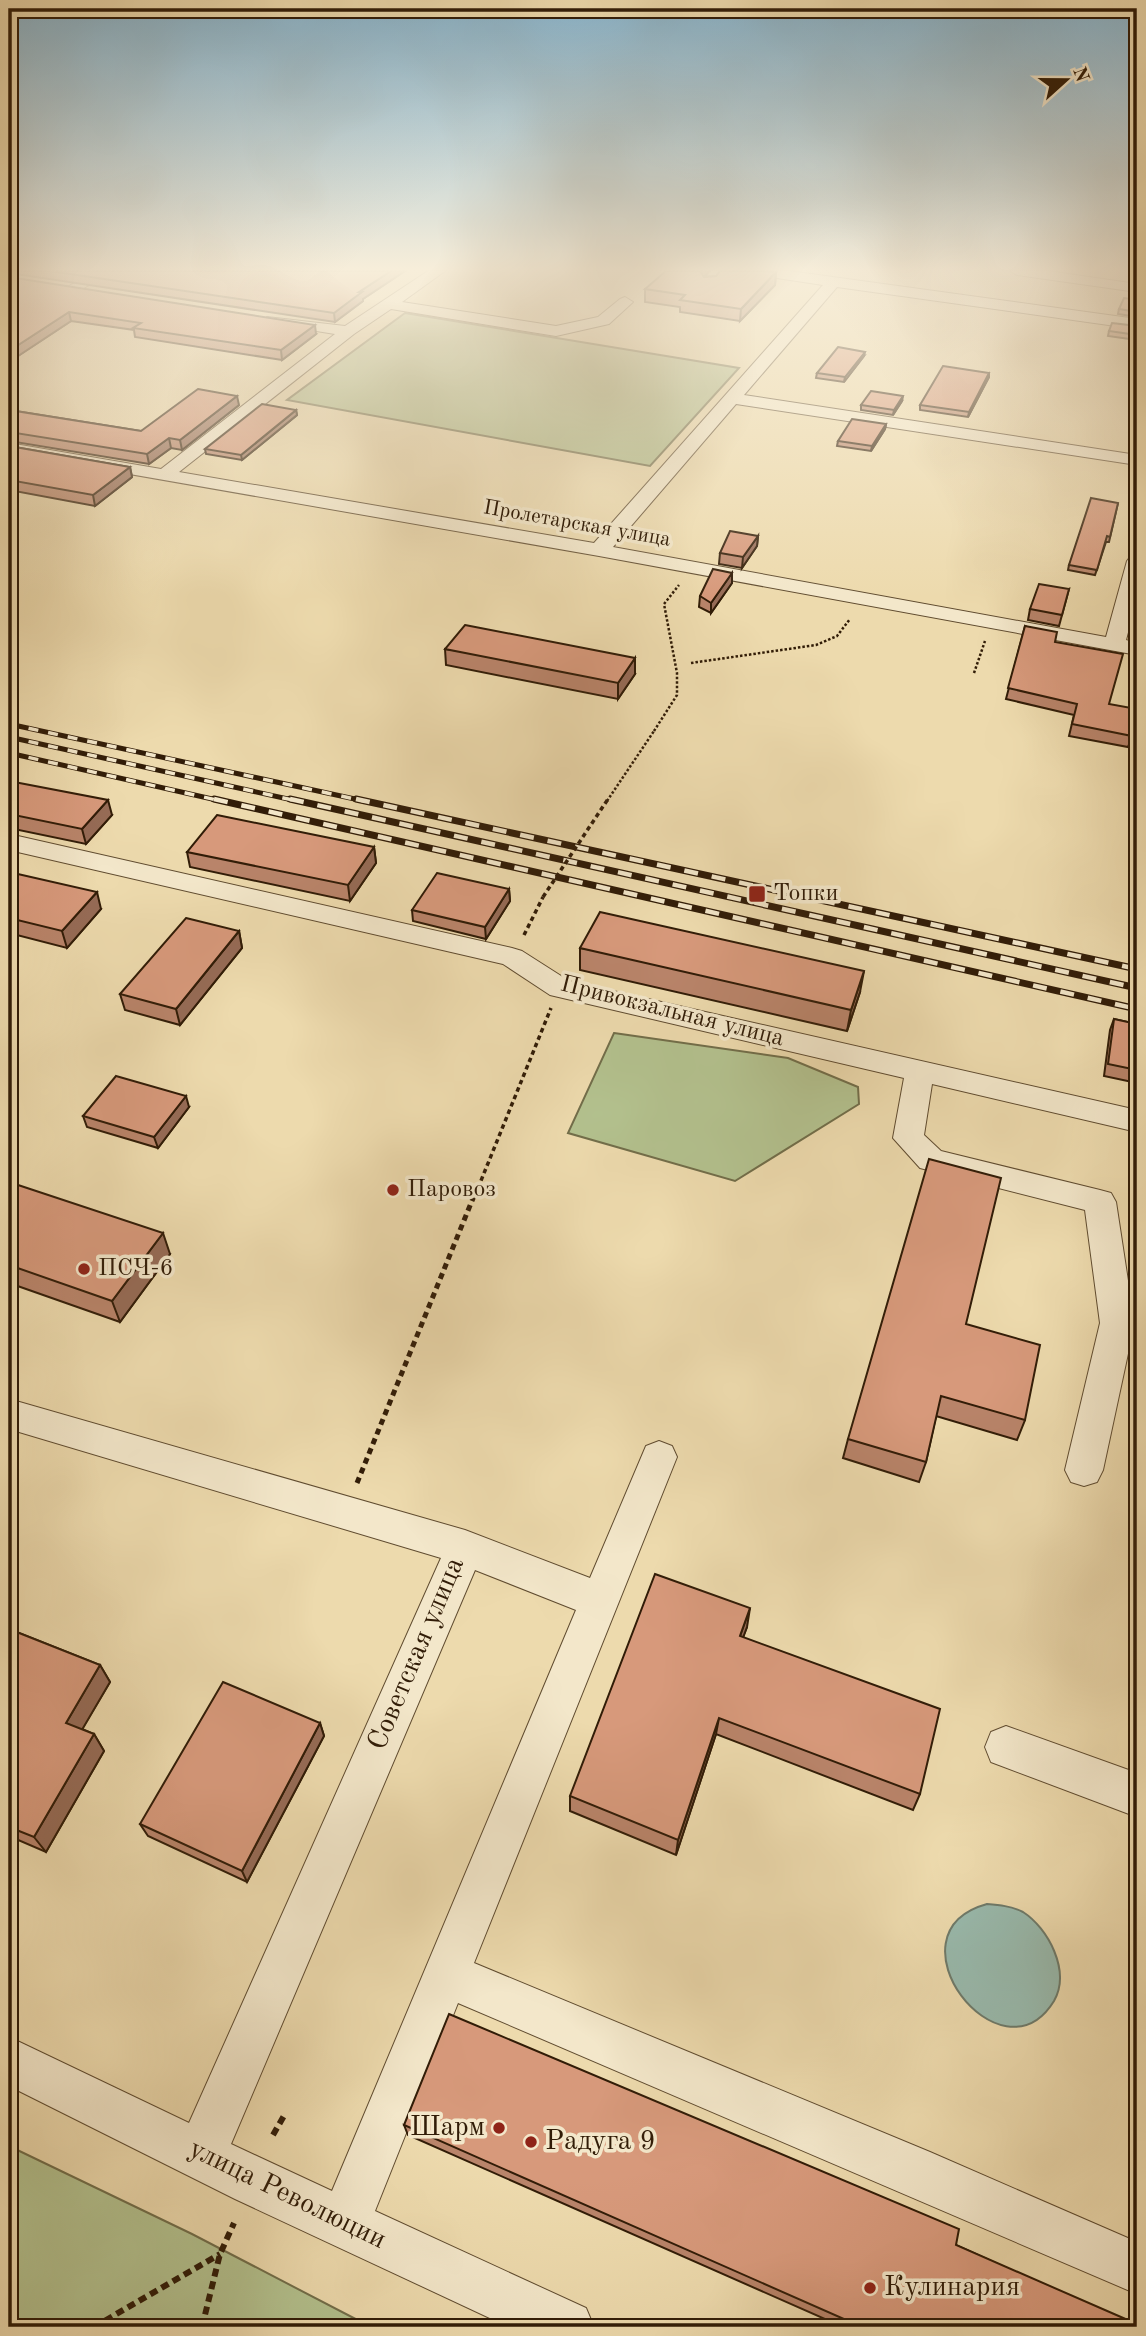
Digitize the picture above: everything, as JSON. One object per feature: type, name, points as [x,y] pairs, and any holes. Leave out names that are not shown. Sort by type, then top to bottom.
[{"type":"street","points":[[164,475],[285,380]]},
{"type":"street","points":[[600,550],[747,380]]},
{"type":"street","points":[[731,398],[1137,460]]},
{"type":"street","name":"Пролетарская улица","points":[[9,448],[600,550],[1137,649]]},
{"type":"street","points":[[1114,645],[1137,561]]},
{"type":"street","name":"Привокзальная улица","points":[[9,842],[512,957],[559,988],[1137,1121]]},
{"type":"street","points":[[920,1070],[908,1138],[932,1160],[1100,1202],[1127,1321],[1084,1470]]},
{"type":"street","name":"Советская улица","points":[[9,1414],[464,1548],[201,2154]]},
{"type":"street","points":[[344,2223],[659,1457]]},
{"type":"street","points":[[464,1548],[599,1601]]},
{"type":"street","points":[[1006,1747],[1137,1795]]},
{"type":"street","points":[[446,1975],[899,2164],[1137,2269]]},
{"type":"street","name":"улица Революции","points":[[9,2061],[567,2327]]},
{"type":"path","points":[[512,957],[543,897],[677,695],[677,673],[664,604],[693,569]]},
{"type":"path","points":[[691,663],[817,645],[837,636],[852,615],[891,604]]},
{"type":"path","points":[[974,673],[992,622]]},
{"type":"path","points":[[344,1514],[559,988]]},
{"type":"path","points":[[273,2135],[285,2114]]},
{"type":"path","points":[[202,2327],[220,2254],[234,2223]]},
{"type":"path","points":[[94,2327],[220,2254]]},
{"type":"green space","points":[[314,380],[728,380],[650,466],[287,400]]},
{"type":"green space","points":[[614,1033],[788,1058],[858,1087],[859,1104],[735,1181],[568,1133]]},
{"type":"green space","points":[[9,2146],[192,2234],[371,2327],[9,2327]]},
{"type":"shaded area","points":[[987,1904],[1023,1912],[1041,1928],[1054,1951],[1060,1977],[1059,1989],[1054,2001],[1032,2023],[1006,2026],[982,2016],[961,1996],[948,1970],[946,1943],[958,1920]]},
{"type":"building","points":[[935,380],[985,380],[969,412],[920,405]]},
{"type":"building","points":[[198,389],[237,396],[180,440],[169,438],[147,454],[9,432],[9,410],[141,431]]},
{"type":"building","points":[[871,391],[903,396],[894,410],[861,405]]},
{"type":"building","points":[[262,404],[296,410],[241,455],[205,449]]},
{"type":"building","points":[[852,419],[886,424],[872,446],[838,441]]},
{"type":"building","points":[[9,446],[130,467],[93,495],[9,480]]},
{"type":"building","points":[[1091,498],[1118,503],[1110,537],[1107,536],[1097,570],[1069,565]]},
{"type":"building","points":[[730,531],[758,536],[743,557],[720,553]]},
{"type":"building","points":[[713,569],[732,573],[711,603],[700,596]]},
{"type":"building","points":[[1039,584],[1069,589],[1062,615],[1030,609]]},
{"type":"building","points":[[465,625],[635,658],[618,683],[445,649]]},
{"type":"building","points":[[1025,626],[1057,632],[1055,642],[1123,654],[1109,704],[1137,709],[1132,736],[1072,724],[1077,704],[1008,688]]},
{"type":"building","points":[[9,781],[108,800],[82,829],[9,814]]},
{"type":"building","points":[[217,815],[374,847],[348,885],[187,852]]},
{"type":"building","points":[[9,872],[97,892],[62,931],[9,918]]},
{"type":"building","points":[[437,873],[509,889],[485,927],[412,910]]},
{"type":"building","points":[[600,912],[864,971],[851,1010],[580,948]]},
{"type":"building","points":[[186,918],[239,931],[176,1009],[120,994]]},
{"type":"building","points":[[1114,1019],[1137,1024],[1137,1070],[1108,1064]]},
{"type":"building","points":[[116,1076],[186,1096],[154,1137],[83,1116]]},
{"type":"building","points":[[929,1159],[1001,1178],[966,1324],[1040,1345],[1025,1420],[941,1396],[926,1462],[848,1439]]},
{"type":"building","name":"ПСЧ-6","points":[[9,1182],[163,1233],[112,1301],[9,1265]]},
{"type":"building","points":[[655,1574],[750,1608],[740,1636],[940,1709],[920,1794],[719,1718],[678,1840],[570,1796]]},
{"type":"building","points":[[9,1629],[100,1665],[66,1723],[94,1734],[34,1837],[9,1827]]},
{"type":"building","points":[[223,1682],[320,1723],[242,1871],[140,1824]]},
{"type":"building","points":[[449,2014],[959,2229],[956,2245],[1137,2324],[1137,2327],[862,2327],[404,2125]]},
{"type":"railway","points":[[9,724],[364,801]]},
{"type":"railway","points":[[9,737],[297,801]]},
{"type":"railway","points":[[9,753],[221,801]]},
{"type":"railway","points":[[214,799],[1137,1009]]},
{"type":"railway","points":[[290,799],[1137,988]]},
{"type":"railway","points":[[356,799],[1137,969]]},
{"type":"place","name":"Топки","points":[[757,894]]},
{"type":"place","name":"Паровоз","points":[[393,1190]]},
{"type":"place","name":"ПСЧ-6","points":[[84,1269]]},
{"type":"place","name":"Шарм","points":[[499,2128]]},
{"type":"place","name":"Радуга 9","points":[[531,2142]]},
{"type":"place","name":"Кулинария","points":[[870,2288]]}]
